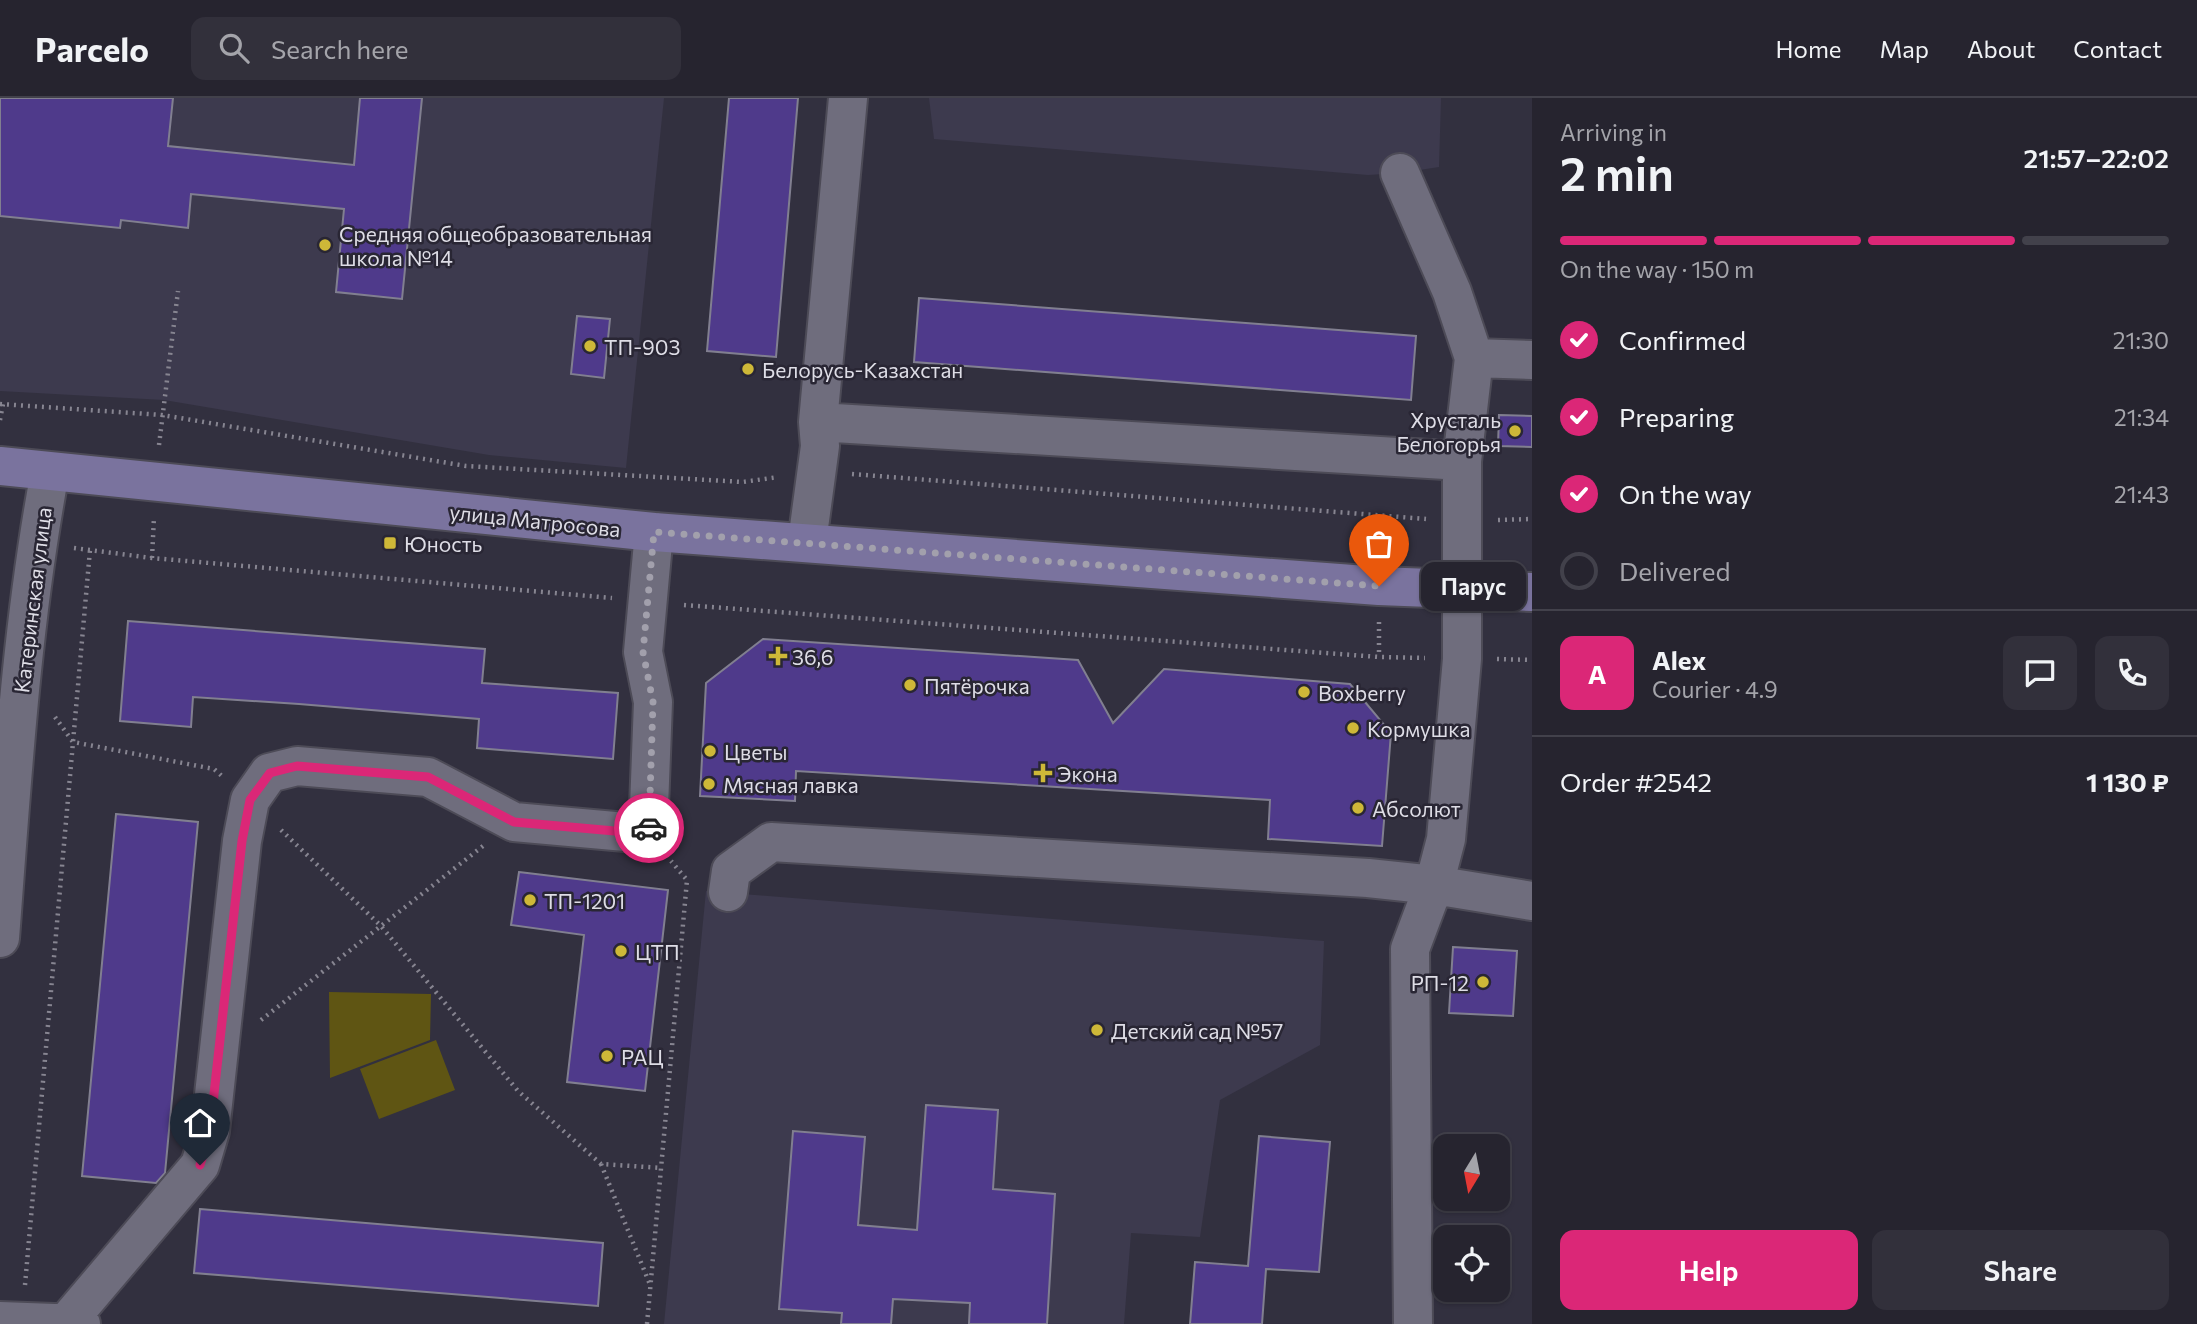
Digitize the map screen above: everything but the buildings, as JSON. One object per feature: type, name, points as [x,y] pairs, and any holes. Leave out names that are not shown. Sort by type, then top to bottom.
[{"type":"main road","name":"улица Матросова","points":[[0,466],[654,532],[1379,586],[1532,592]]},
{"type":"street","points":[[807,542],[820,446],[818,422],[848,98]]},
{"type":"street","points":[[1400,173],[1452,292],[1474,358],[1462,461],[1462,659],[1447,839],[1434,886],[1410,949],[1413,1324]]},
{"type":"street","points":[[1474,358],[1532,360]]},
{"type":"street","points":[[818,422],[1462,461]]},
{"type":"street","name":"Катеринская улица","points":[[0,938],[21,672],[36,544],[50,472]]},
{"type":"street","points":[[11,1321],[74,1323],[200,1165],[210,1130],[242,841],[250,800],[270,773],[297,766],[428,777],[514,822],[648,834],[653,702],[643,652],[654,532]]},
{"type":"street","points":[[728,892],[732,871],[771,842],[1368,878],[1532,901]]},
{"type":"path","points":[[152,558],[162,415],[178,291]]},
{"type":"path","points":[[0,420],[1,404],[162,415],[466,466],[743,482],[816,471],[1388,517],[1461,521],[1532,519]]},
{"type":"path","points":[[36,544],[152,558],[724,609],[1338,654],[1532,660]]},
{"type":"path","points":[[11,1321],[90,550]]},
{"type":"path","points":[[219,1052],[514,822]]},
{"type":"path","points":[[648,834],[687,880],[648,1324]]},
{"type":"path","points":[[381,926],[518,1091],[601,1164],[652,1289]]},
{"type":"path","points":[[601,1164],[663,1168]]},
{"type":"shaded area","name":"Средняя общеобразовательная школа №14","points":[[0,98],[664,98],[626,468],[489,455],[164,400],[0,391]]},
{"type":"shaded area","points":[[929,98],[1441,98],[1439,167],[1368,175],[934,139]]},
{"type":"shaded area","points":[[706,891],[1324,941],[1320,1045],[1220,1100],[1200,1237],[1131,1233],[1124,1324],[664,1324]]},
{"type":"shaded area","points":[[329,992],[431,994],[430,1040],[330,1078]]},
{"type":"shaded area","points":[[436,1040],[455,1090],[379,1119],[360,1069]]},
{"type":"way so far","points":[[649,828],[653,702],[643,652],[654,532],[1379,586]]},
{"type":"place","name":"Средняя общеобразовательная школа №14","points":[[325,245]]},
{"type":"place","name":"ТП-903","points":[[590,346]]},
{"type":"place","name":"Белорусь-Казахстан","points":[[748,369]]},
{"type":"place","name":"Хрусталь Белогорья","points":[[1515,431]]},
{"type":"place","name":"Юность","points":[[390,543]]},
{"type":"place","name":"Парус","points":[[1379,586]]},
{"type":"place","name":"36,6","points":[[778,656]]},
{"type":"place","name":"Пятёрочка","points":[[910,685]]},
{"type":"place","name":"Boxberry","points":[[1304,692]]},
{"type":"place","name":"Кормушка","points":[[1353,728]]},
{"type":"place","name":"Цветы","points":[[710,751]]},
{"type":"place","name":"Экона","points":[[1043,773]]},
{"type":"place","name":"Мясная лавка","points":[[709,784]]},
{"type":"place","name":"Абсолют","points":[[1358,808]]},
{"type":"place","name":"ТП-1201","points":[[530,900]]},
{"type":"place","name":"ЦТП","points":[[621,951]]},
{"type":"place","name":"РП-12","points":[[1483,982]]},
{"type":"place","name":"Детский сад №57","points":[[1097,1030]]},
{"type":"place","name":"РАЦ","points":[[607,1056]]},
{"type":"route","points":[[200,1165],[210,1130],[242,841],[250,800],[270,773],[297,766],[428,777],[514,822],[648,834],[649,828]]}]
